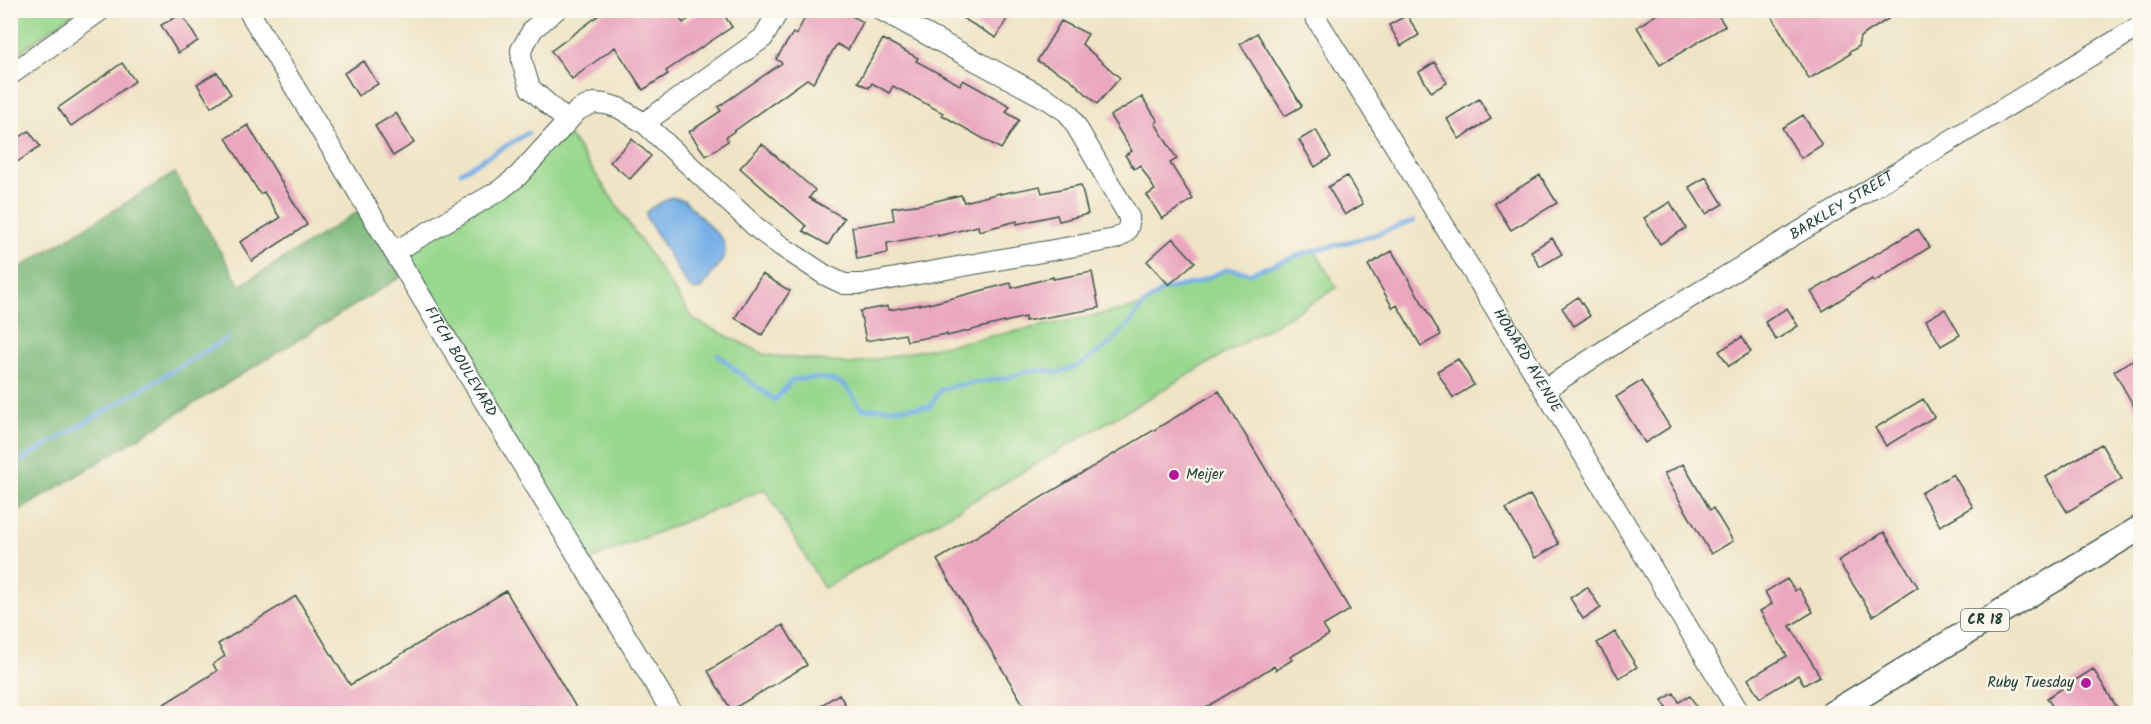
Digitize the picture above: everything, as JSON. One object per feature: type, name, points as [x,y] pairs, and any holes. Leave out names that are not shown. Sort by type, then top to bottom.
[{"type":"main road","name":"CR 18","points":[[1831,714],[2140,528]]},
{"type":"street","points":[[10,75],[101,10]]},
{"type":"street","name":"FITCH BOULEVARD","points":[[248,10],[673,714]]},
{"type":"street","points":[[556,10],[529,34],[521,50],[522,62],[530,88],[567,121]]},
{"type":"street","points":[[644,123],[763,38],[779,10]]},
{"type":"street","points":[[394,252],[500,190],[518,176],[578,110],[594,103],[619,108],[644,123],[758,229],[790,252],[844,284],[874,282],[1115,239],[1125,234],[1130,225],[1129,217],[1068,113],[881,10]]},
{"type":"street","name":"HOWARD AVENUE","points":[[1311,10],[1740,714]]},
{"type":"street","name":"BARKLEY STREET","points":[[1544,390],[1636,331],[2140,26]]},
{"type":"green space","points":[[11,10],[76,10],[76,11],[11,58]]},
{"type":"green space","points":[[563,126],[694,320],[766,355],[852,364],[1142,306],[1163,290],[1195,283],[1228,269],[1250,273],[1315,251],[1337,288],[824,588],[765,489],[582,563],[394,252],[500,190]]},
{"type":"green space","points":[[175,173],[240,286],[367,206],[407,273],[11,516],[11,273]]},
{"type":"water","points":[[671,197],[684,200],[723,240],[725,252],[723,259],[701,289],[694,290],[688,286],[647,219],[646,213],[651,208]]},
{"type":"building","points":[[606,10],[675,10],[683,23],[701,10],[721,10],[732,27],[666,71],[668,74],[643,90],[615,47],[572,79],[551,51]]},
{"type":"building","points":[[809,10],[841,10],[863,22],[848,50],[837,44],[813,83],[807,79],[726,137],[728,141],[706,156],[689,132],[721,111],[718,107],[782,63],[776,59],[793,33],[796,35]]},
{"type":"building","points":[[949,10],[1012,10],[996,38]]},
{"type":"building","points":[[1663,10],[1715,10],[1725,26],[1660,65],[1637,27]]},
{"type":"building","points":[[1779,10],[1902,10],[1860,37],[1858,47],[1849,52],[1850,54],[1809,79],[1771,15]]},
{"type":"building","points":[[182,14],[198,41],[178,53],[161,25]]},
{"type":"building","points":[[1407,15],[1419,35],[1401,46],[1389,25]]},
{"type":"building","points":[[1061,21],[1088,34],[1082,44],[1120,78],[1097,104],[1069,78],[1037,61]]},
{"type":"building","points":[[1257,33],[1302,106],[1285,116],[1240,44]]},
{"type":"building","points":[[883,39],[918,58],[916,61],[960,85],[963,80],[1010,106],[1006,112],[1019,120],[1001,149],[942,115],[943,113],[893,86],[889,93],[872,83],[869,88],[858,82]]},
{"type":"building","points":[[364,61],[378,84],[358,96],[344,73]]},
{"type":"building","points":[[1435,62],[1447,83],[1431,92],[1419,72]]},
{"type":"building","points":[[122,63],[135,81],[71,126],[58,108]]},
{"type":"building","points":[[217,72],[231,94],[211,107],[197,84]]},
{"type":"building","points":[[1142,97],[1158,121],[1155,123],[1177,159],[1170,163],[1193,199],[1162,219],[1147,195],[1155,190],[1140,165],[1134,169],[1125,155],[1132,151],[1110,116]]},
{"type":"building","points":[[1479,99],[1491,119],[1459,139],[1447,119]]},
{"type":"building","points":[[396,113],[414,143],[393,156],[375,126]]},
{"type":"building","points":[[1803,115],[1822,145],[1801,158],[1782,128]]},
{"type":"building","points":[[248,125],[307,225],[252,261],[240,242],[280,218],[264,192],[260,194],[226,138]]},
{"type":"building","points":[[1316,130],[1331,157],[1315,167],[1299,140]]},
{"type":"building","points":[[29,131],[40,146],[10,167],[10,144]]},
{"type":"building","points":[[632,139],[651,156],[630,179],[610,162]]},
{"type":"building","points":[[762,144],[815,190],[809,198],[844,218],[828,245],[803,231],[806,226],[740,168]]},
{"type":"building","points":[[1540,175],[1557,203],[1511,230],[1494,203]]},
{"type":"building","points":[[1347,176],[1363,204],[1345,215],[1328,187]]},
{"type":"building","points":[[1706,177],[1723,204],[1706,214],[1689,187]]},
{"type":"building","points":[[1081,185],[1088,214],[1059,221],[1057,215],[1017,224],[1017,221],[979,231],[978,226],[938,236],[938,234],[887,243],[888,253],[857,259],[852,227],[894,220],[892,208],[923,204],[961,195],[964,202],[1040,186],[1042,193]]},
{"type":"building","points":[[1670,202],[1686,228],[1660,244],[1644,218]]},
{"type":"building","points":[[1918,229],[1930,247],[1874,282],[1872,279],[1823,311],[1811,292]]},
{"type":"building","points":[[1173,238],[1195,262],[1169,285],[1147,261]]},
{"type":"building","points":[[1552,238],[1562,254],[1540,267],[1531,251]]},
{"type":"building","points":[[1392,251],[1441,335],[1421,346],[1397,305],[1393,308],[1368,265]]},
{"type":"building","points":[[1092,272],[1099,308],[1025,321],[1025,317],[947,336],[947,334],[907,341],[905,334],[866,341],[860,311],[888,306],[889,310],[929,304],[1011,283],[1012,288],[1053,277],[1053,279]]},
{"type":"building","points":[[762,274],[790,291],[762,335],[735,318]]},
{"type":"building","points":[[1578,297],[1590,316],[1574,326],[1562,308]]},
{"type":"building","points":[[1787,308],[1798,326],[1776,340],[1765,322]]},
{"type":"building","points":[[1945,309],[1960,335],[1941,346],[1926,320]]},
{"type":"building","points":[[1742,337],[1751,352],[1729,366],[1719,351]]},
{"type":"building","points":[[2140,355],[2140,417],[2114,371]]},
{"type":"building","points":[[1458,359],[1474,385],[1453,398],[1437,371]]},
{"type":"building","points":[[1641,381],[1670,427],[1645,443],[1616,397]]},
{"type":"building","name":"Meijer","points":[[1219,391],[1350,610],[1323,626],[1329,635],[1290,657],[1292,660],[1276,670],[1274,666],[1195,714],[1029,714],[937,560]]},
{"type":"building","points":[[1923,399],[1934,417],[1886,446],[1875,428]]},
{"type":"building","points":[[2101,444],[2122,479],[2067,512],[2046,477]]},
{"type":"building","points":[[1683,464],[1710,510],[1713,508],[1733,541],[1711,554],[1664,474]]},
{"type":"building","points":[[1953,474],[1973,507],[1940,526],[1921,493]]},
{"type":"building","points":[[1530,495],[1559,544],[1535,558],[1506,509]]},
{"type":"building","points":[[1884,532],[1918,587],[1873,616],[1838,561]]},
{"type":"building","points":[[1787,579],[1795,591],[1799,588],[1813,612],[1790,626],[1820,676],[1804,685],[1798,675],[1760,698],[1748,679],[1787,656],[1760,611],[1772,604],[1765,592]]},
{"type":"building","points":[[1587,587],[1601,608],[1583,619],[1570,598]]},
{"type":"building","points":[[506,591],[580,714],[148,714],[217,671],[213,664],[225,656],[218,644],[296,596],[350,685]]},
{"type":"building","points":[[783,625],[807,665],[731,710],[708,671]]},
{"type":"building","points":[[1615,632],[1637,667],[1619,678],[1597,643]]},
{"type":"building","name":"Ruby Tuesday","points":[[2093,669],[2121,714],[2057,714],[2047,698]]},
{"type":"building","points":[[1674,693],[1679,702],[1690,696],[1701,714],[1659,714],[1667,709],[1662,700]]},
{"type":"building","points":[[839,694],[851,714],[807,714]]},
{"type":"waterway","points":[[461,172],[528,133]]},
{"type":"waterway","points":[[718,355],[775,400],[792,380],[819,378],[833,380],[845,386],[863,409],[930,407],[940,390],[953,386],[1011,377],[1027,371],[1044,370],[1058,373],[1080,365],[1107,346],[1130,323],[1142,306],[1163,290],[1195,283],[1228,269],[1250,273],[1302,254],[1371,236],[1414,221]]},
{"type":"waterway","points":[[10,467],[228,338]]},
{"type":"place","name":"Meijer","points":[[1174,475]]},
{"type":"place","name":"Ruby Tuesday","points":[[2086,683]]}]
